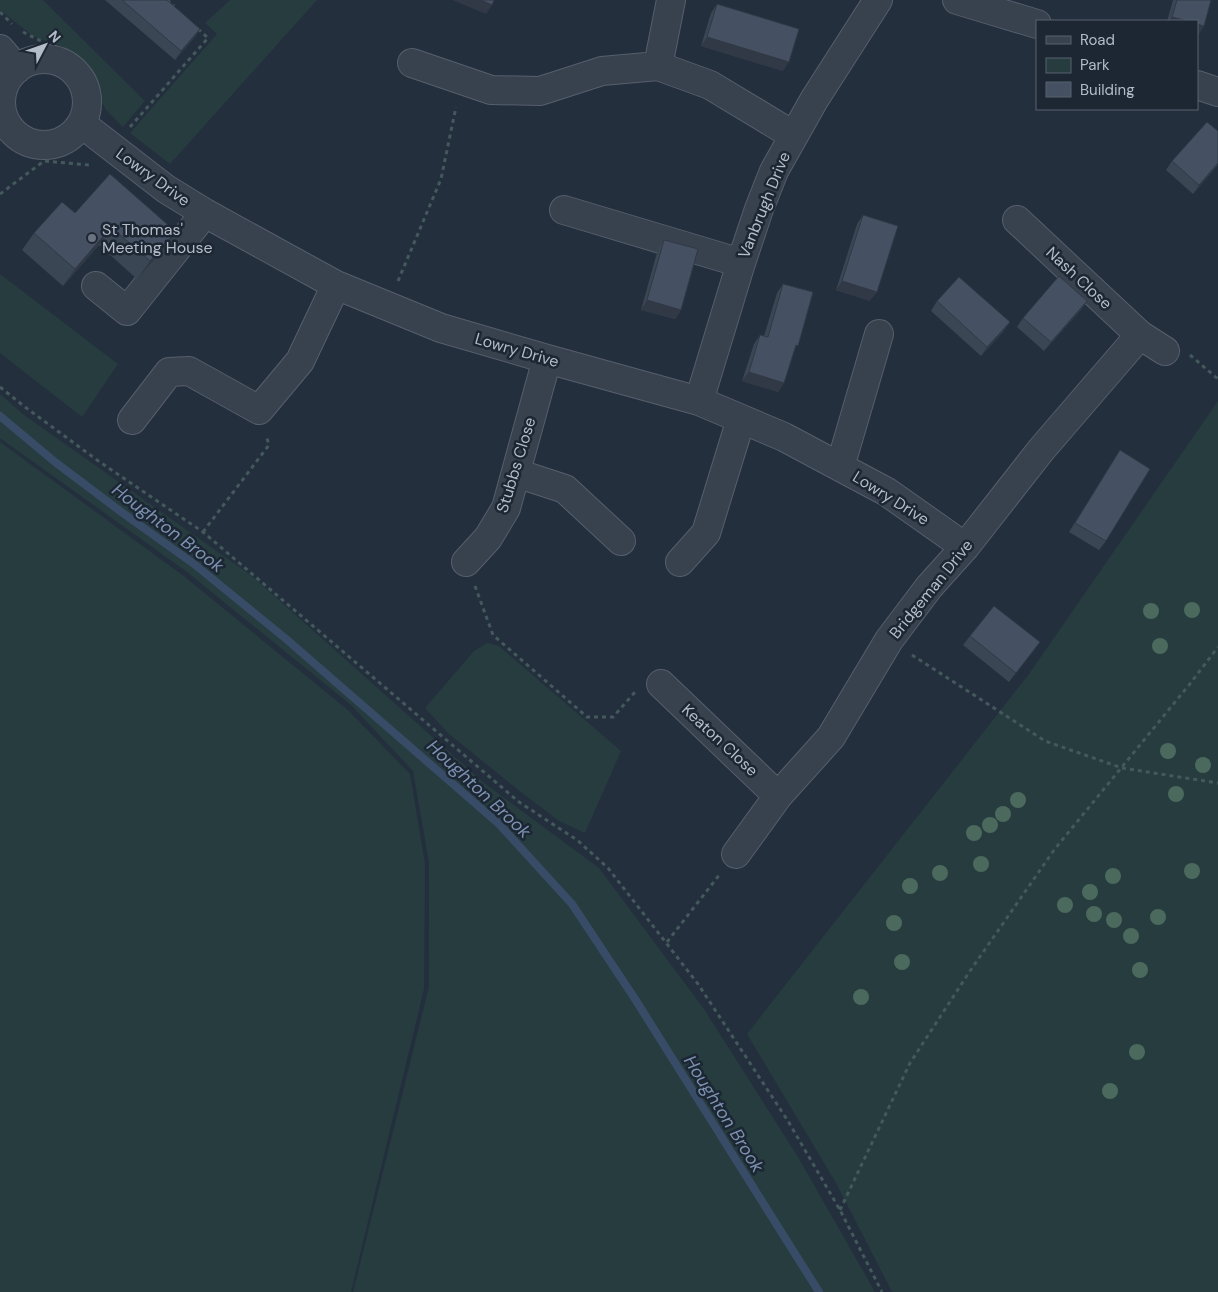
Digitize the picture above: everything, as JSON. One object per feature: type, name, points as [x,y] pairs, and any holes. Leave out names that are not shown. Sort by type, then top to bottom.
[{"type":"street","points":[[658,66],[671,0]]},
{"type":"street","name":"Vanbrugh Drive","points":[[699,401],[741,262],[771,179],[794,136],[878,0]]},
{"type":"street","points":[[957,0],[1036,24]]},
{"type":"street","points":[[10,48],[30,61],[44,59],[59,61],[72,69],[81,80],[86,94],[86,109],[82,124],[63,141],[50,145],[37,145],[24,140],[7,140],[6,121],[1,107],[2,93],[7,80],[10,48]]},
{"type":"street","points":[[412,63],[491,90],[540,91],[602,71],[658,66],[710,85],[794,136]]},
{"type":"street","points":[[1198,85],[1218,92]]},
{"type":"street","name":"Lowry Drive","points":[[82,124],[166,188],[205,213],[336,285],[441,328],[699,401],[784,437],[887,492],[965,547]]},
{"type":"street","points":[[564,210],[741,262]]},
{"type":"street","points":[[96,286],[127,311],[205,213]]},
{"type":"street","name":"Nash Close","points":[[1017,220],[1140,335],[1165,351]]},
{"type":"street","points":[[132,420],[168,372],[189,371],[259,410],[300,361],[336,285]]},
{"type":"street","points":[[840,467],[879,334]]},
{"type":"street","name":"Bridgeman Drive","points":[[736,854],[778,796],[831,737],[889,640],[929,587],[965,547],[1041,450],[1140,335]]},
{"type":"street","name":"Stubbs Close","points":[[466,562],[488,538],[506,508],[547,359]]},
{"type":"street","points":[[680,562],[706,533],[741,419]]},
{"type":"street","points":[[516,473],[565,489],[621,541]]},
{"type":"street","name":"Keaton Close","points":[[661,684],[778,796]]},
{"type":"path","points":[[167,0],[181,13]]},
{"type":"path","points":[[0,12],[10,48]]},
{"type":"path","points":[[128,129],[208,38],[194,25]]},
{"type":"path","points":[[22,31],[77,61],[87,71],[103,107]]},
{"type":"path","points":[[395,288],[441,179],[462,80]]},
{"type":"path","points":[[0,194],[44,161],[91,165]]},
{"type":"path","points":[[1165,351],[1186,350],[1218,379]]},
{"type":"path","points":[[0,387],[97,460],[203,532],[519,802],[577,840],[608,868],[698,984],[788,1120],[840,1210],[882,1292]]},
{"type":"path","points":[[203,532],[269,445],[259,410]]},
{"type":"path","points":[[466,562],[493,635],[587,717],[613,717],[640,685],[661,684]]},
{"type":"path","points":[[889,640],[1045,741],[1122,768],[1218,783]]},
{"type":"path","points":[[840,1210],[910,1063],[1054,850],[1218,647]]},
{"type":"path","points":[[667,942],[736,854]]},
{"type":"green space","points":[[0,0],[43,0],[145,101],[123,127],[106,110],[98,95],[96,79],[84,62],[63,47],[33,36],[0,10]]},
{"type":"green space","points":[[230,0],[317,0],[170,164],[130,133],[217,34],[205,23]]},
{"type":"green space","points":[[0,274],[118,364],[82,417],[0,353]]},
{"type":"green space","points":[[0,394],[24,415],[252,576],[484,783],[599,868],[704,1009],[798,1157],[875,1292],[353,1292],[429,987],[429,863],[413,771],[351,705],[187,572],[0,438]]},
{"type":"green space","points":[[1218,401],[1218,1292],[892,1292],[836,1183],[747,1034],[1029,674]]},
{"type":"green space","points":[[0,442],[185,577],[349,711],[410,774],[425,864],[424,989],[351,1292],[0,1292]]},
{"type":"green space","points":[[487,643],[499,646],[621,751],[585,833],[559,821],[521,792],[449,734],[425,708],[474,651]]},
{"type":"building","points":[[122,0],[167,0],[200,29],[181,51]]},
{"type":"building","points":[[481,0],[494,0],[492,5]]},
{"type":"building","points":[[1177,0],[1211,0],[1204,26],[1198,24],[1198,20],[1184,20],[1172,17]]},
{"type":"building","points":[[717,4],[799,29],[789,62],[707,37]]},
{"type":"building","points":[[1207,122],[1218,131],[1218,163],[1199,185],[1172,161]]},
{"type":"building","name":"St Thomas' Meeting House","points":[[110,174],[176,232],[150,261],[111,227],[75,269],[34,233],[62,202],[75,213]]},
{"type":"building","points":[[863,215],[898,226],[877,292],[842,281]]},
{"type":"building","points":[[664,240],[698,249],[681,310],[647,300]]},
{"type":"building","points":[[1059,276],[1087,301],[1051,342],[1023,318]]},
{"type":"building","points":[[959,277],[1010,322],[987,347],[937,301]]},
{"type":"building","points":[[783,284],[813,292],[798,346],[796,345],[784,383],[749,372],[760,335],[768,337]]},
{"type":"building","points":[[1120,450],[1150,469],[1106,541],[1075,523]]},
{"type":"building","points":[[994,606],[1040,642],[1016,673],[970,636]]},
{"type":"waterway","name":"Houghton Brook","points":[[0,416],[55,462],[194,564],[285,638],[499,824],[572,904],[635,999],[819,1292]]},
{"type":"place","name":"St Thomas' Meeting House","points":[[92,238]]}]
